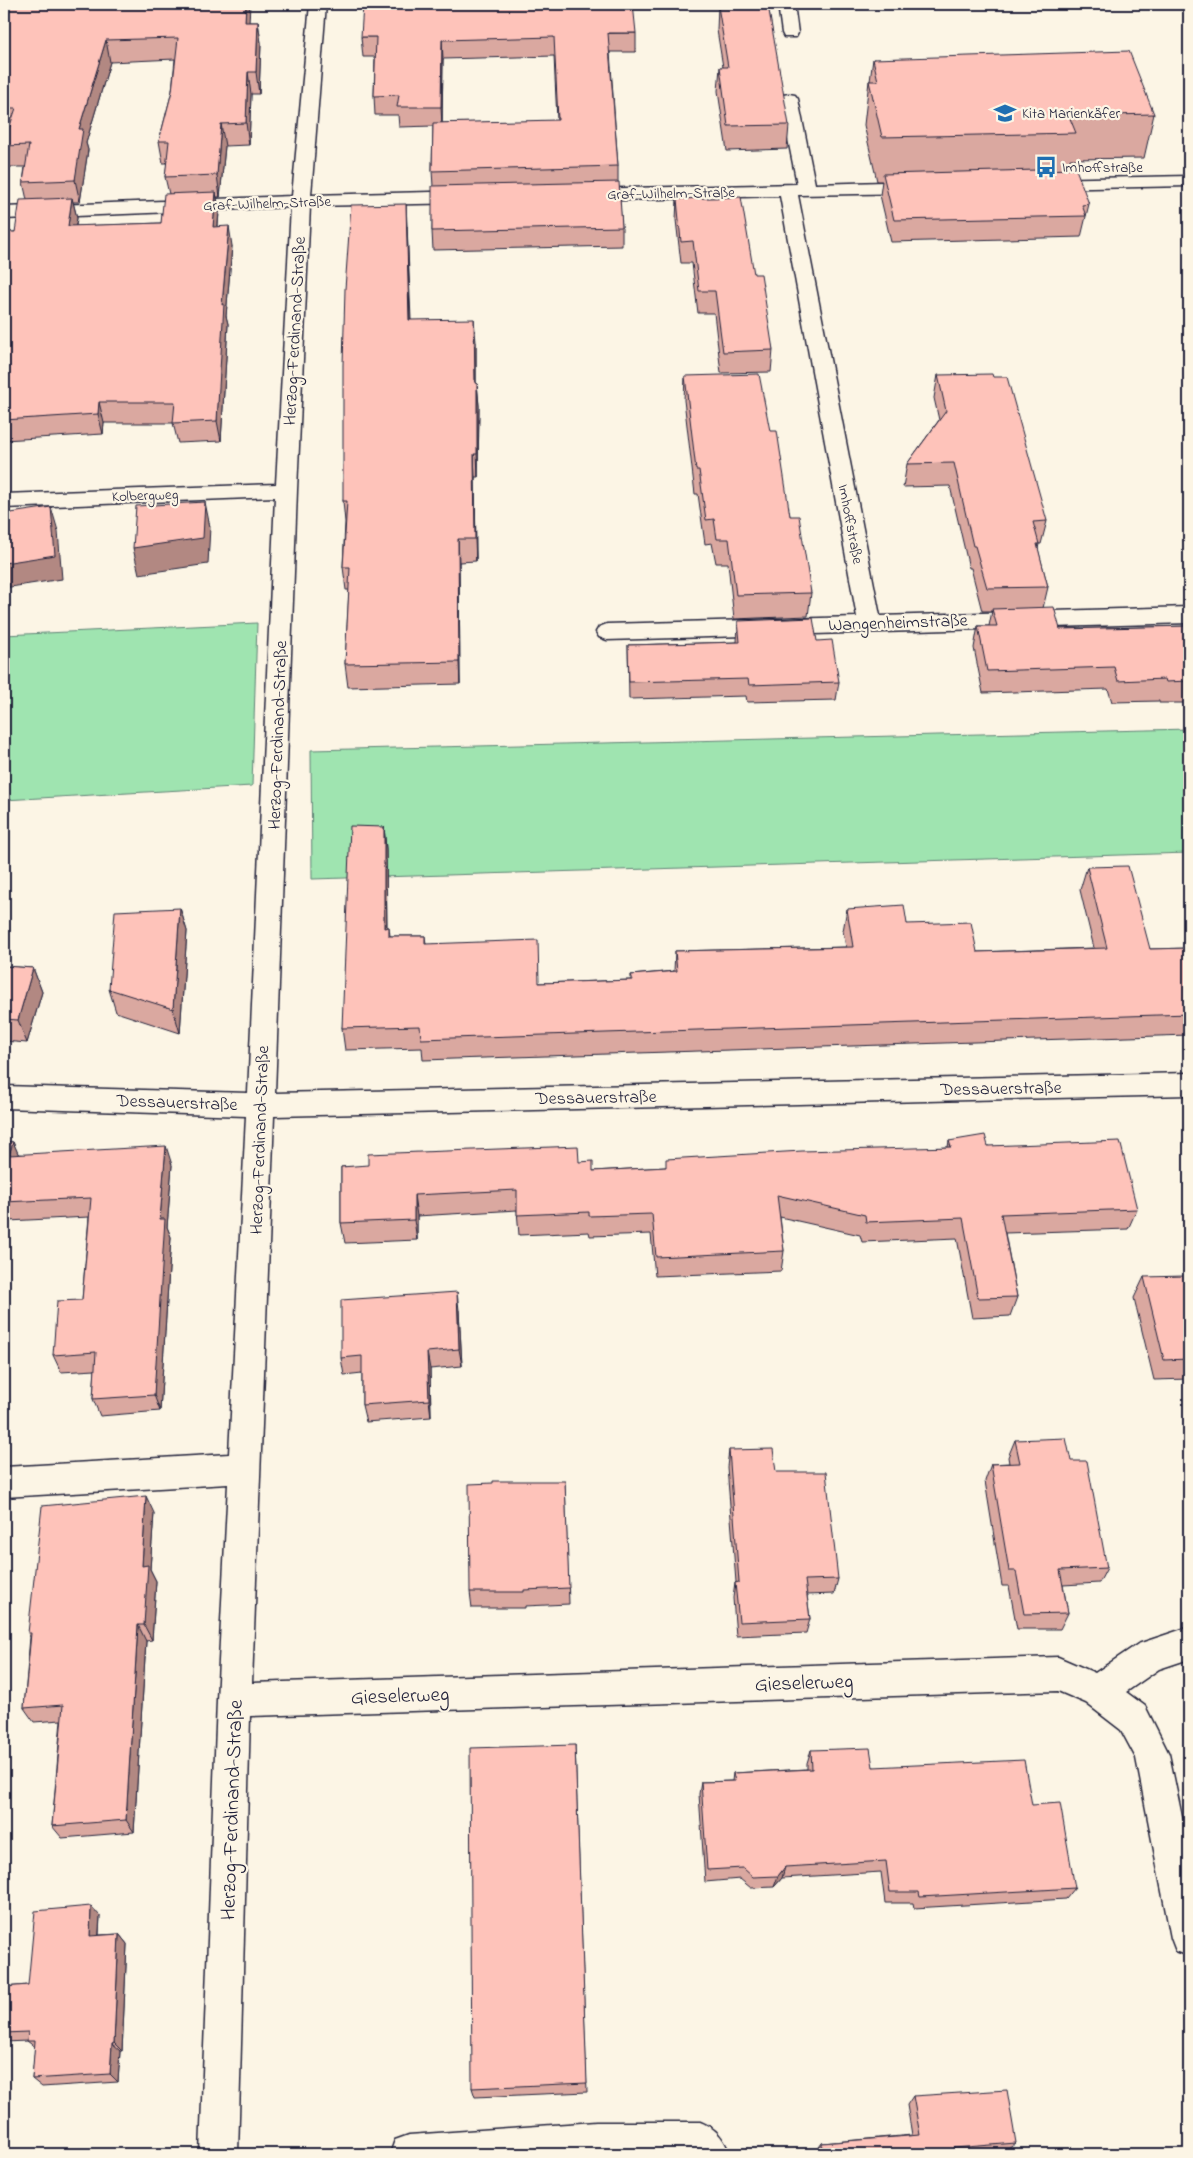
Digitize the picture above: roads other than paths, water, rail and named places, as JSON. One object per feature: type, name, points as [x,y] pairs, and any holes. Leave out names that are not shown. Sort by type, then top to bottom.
[{"type":"street","name":"Herzog-Ferdinand-Straße","points":[[212,2154],[246,1468],[260,1105],[276,780],[286,490],[300,201],[318,4]]},
{"type":"street","points":[[786,4],[790,33]]},
{"type":"street","name":"Imhoffstraße","points":[[789,99],[798,190],[870,623]]},
{"type":"street","points":[[1023,185],[1189,181]]},
{"type":"street","name":"Graf-Wilhelm-Straße","points":[[569,195],[934,187]]},
{"type":"street","name":"Graf-Wilhelm-Straße","points":[[4,213],[300,201],[490,197]]},
{"type":"street","name":"Kolbergweg","points":[[4,501],[286,490]]},
{"type":"street","name":"Wangenheimstraße","points":[[607,632],[1189,614]]},
{"type":"street","name":"Dessauerstraße","points":[[4,1097],[260,1105],[1189,1084]]},
{"type":"street","points":[[4,1482],[246,1468]]},
{"type":"street","points":[[1098,1691],[1150,1656],[1189,1643]]},
{"type":"street","name":"Gieselerweg","points":[[234,1700],[1058,1674],[1098,1691],[1133,1718],[1152,1754],[1189,1938]]},
{"type":"street","points":[[409,2154],[596,2141],[700,2141],[711,2154]]},
{"type":"place","name":"Kita Marienkäfer","points":[[1005,113]]},
{"type":"place","name":"Imhoffstraße","points":[[1046,167]]}]
